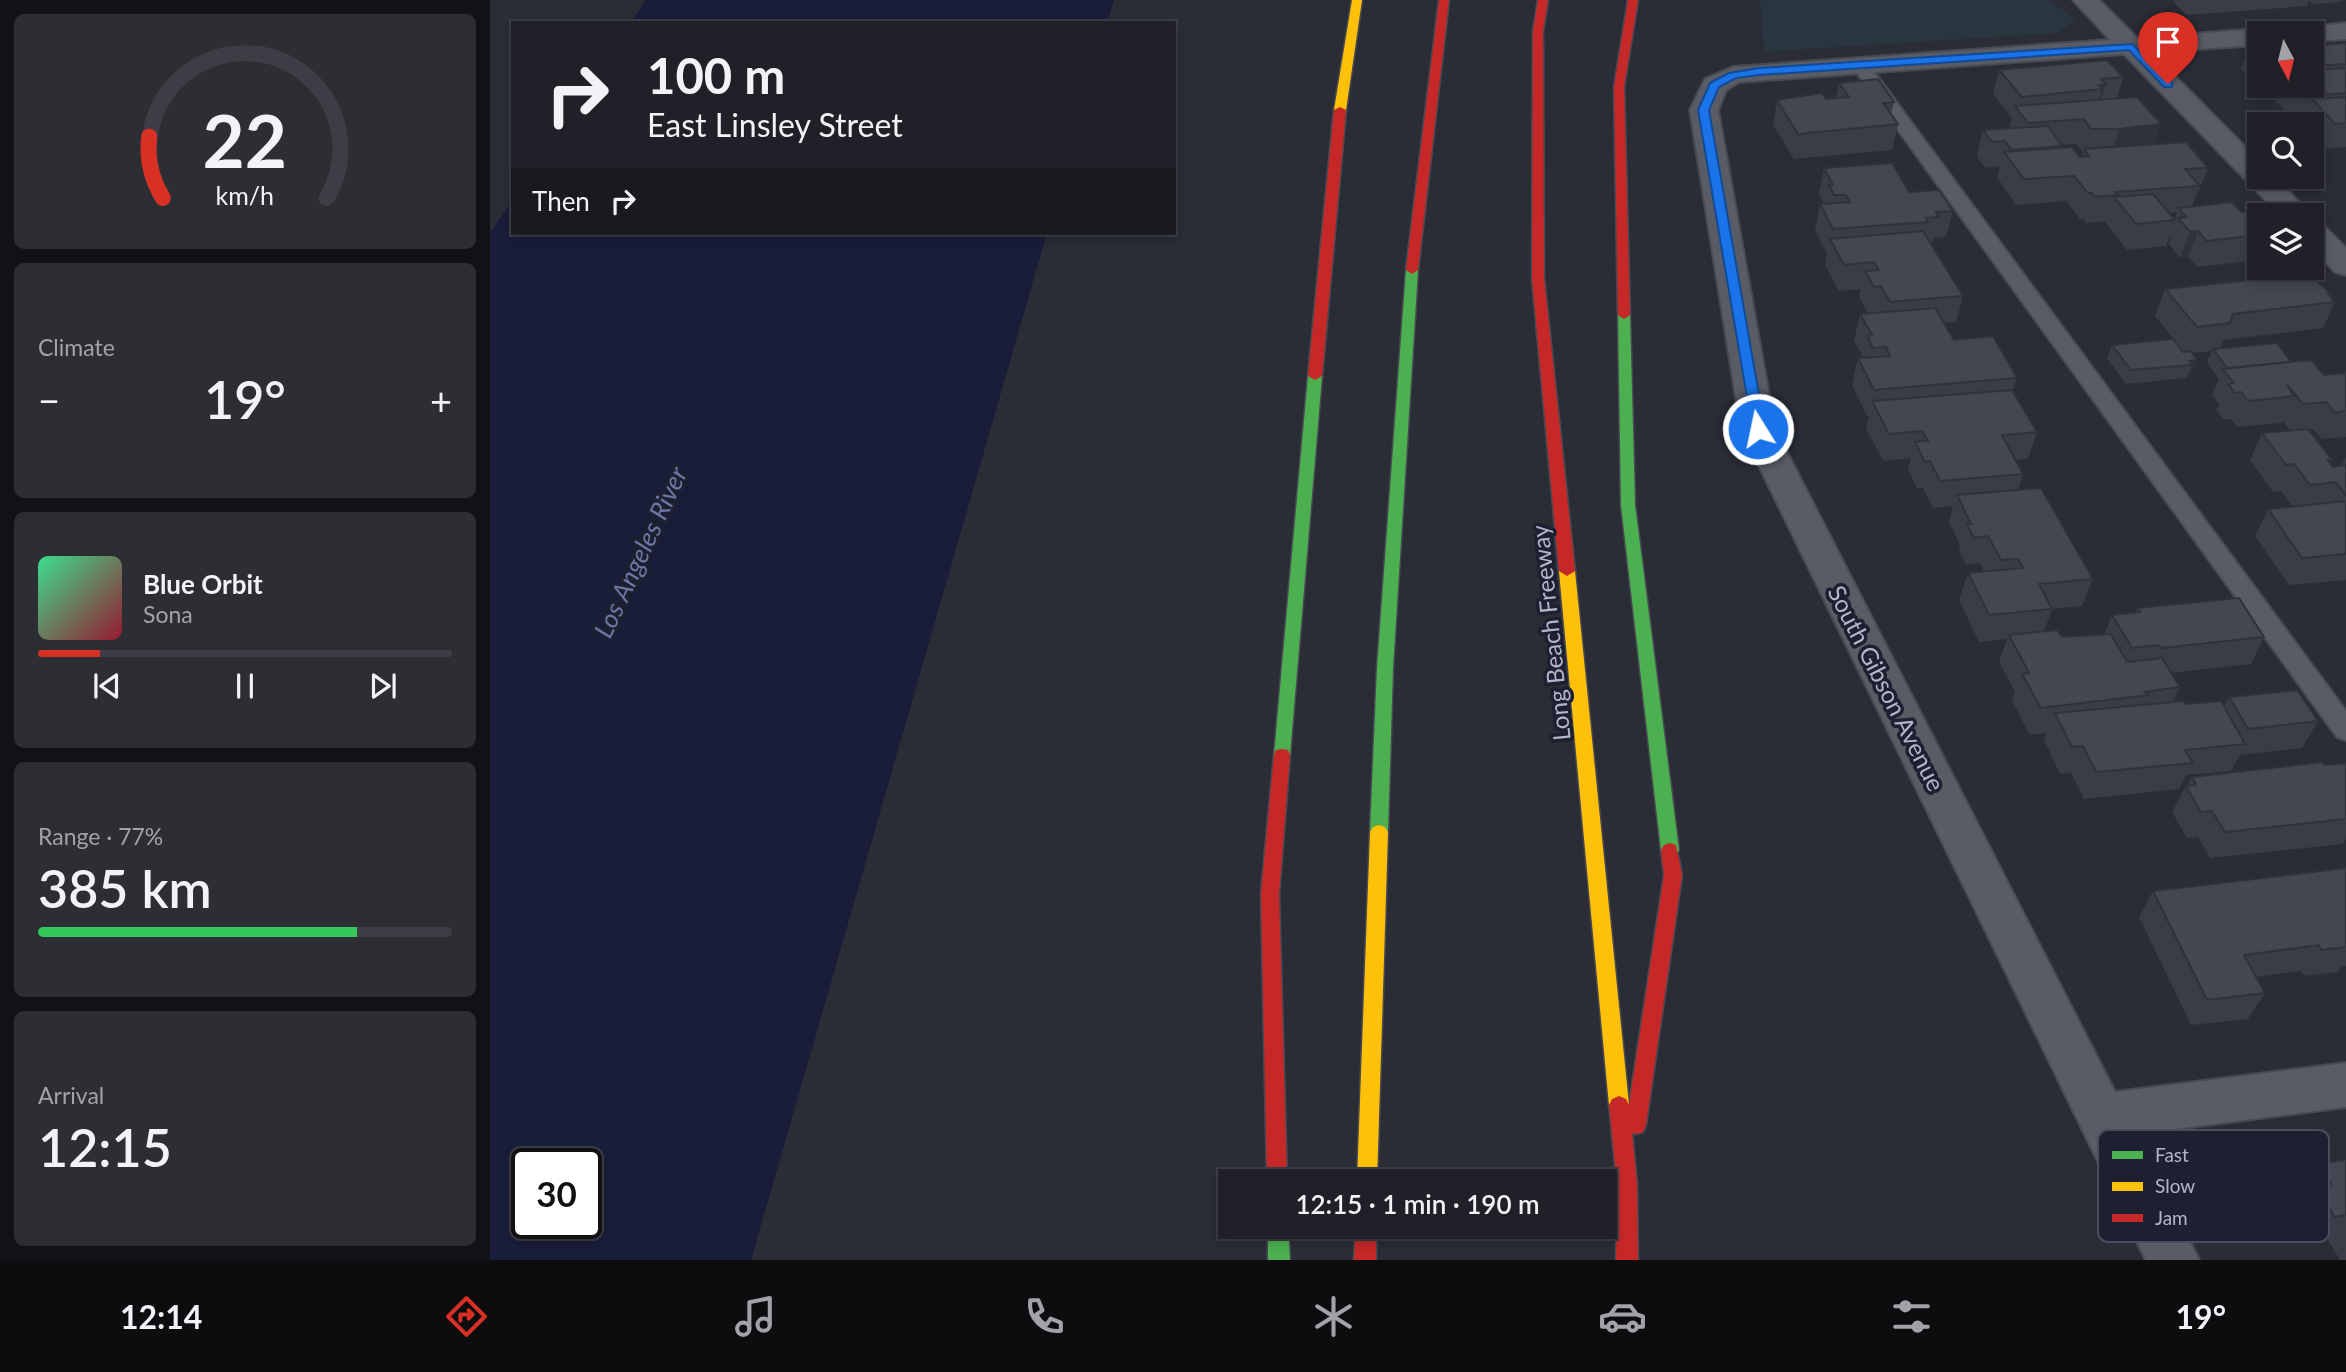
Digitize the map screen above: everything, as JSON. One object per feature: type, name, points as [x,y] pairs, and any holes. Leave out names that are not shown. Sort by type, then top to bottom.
[{"type":"highway","points":[[1277,1169],[1270,894],[1335,140],[1357,0]]},
{"type":"highway","points":[[1367,1169],[1387,640],[1411,279],[1444,0]]},
{"type":"highway","name":"Long Beach Freeway","points":[[1543,0],[1538,31],[1538,278],[1627,1184],[1627,1260]]},
{"type":"highway","points":[[1627,1184],[1673,876],[1628,505],[1619,87],[1633,0]]},
{"type":"highway","points":[[1278,1239],[1279,1260]]},
{"type":"highway","points":[[1365,1260],[1366,1239]]},
{"type":"street","points":[[2085,0],[2284,203]]},
{"type":"street","points":[[2324,32],[2346,31]]},
{"type":"street","points":[[1860,65],[2247,38]]},
{"type":"street","name":"South Gibson Avenue","points":[[1860,65],[1733,75],[1714,85],[1704,110],[1758,429],[2108,1130]]},
{"type":"street","points":[[2324,243],[2346,266]]},
{"type":"street","points":[[2101,1116],[2346,1085]]},
{"type":"street","name":"South Gibson Avenue","points":[[2164,1242],[2173,1260]]},
{"type":"lane","points":[[1860,65],[2346,730]]},
{"type":"shaded area","points":[[1760,0],[2048,0],[2076,19],[2058,33],[1764,52]]},
{"type":"water","points":[[646,0],[1114,0],[1108,21],[632,21]]},
{"type":"water","name":"Los Angeles River","points":[[511,202],[511,235],[1046,235],[751,1260],[490,1260],[490,233]]},
{"type":"building","points":[[2346,43],[2346,64],[2324,65],[2324,45]]},
{"type":"building","points":[[2107,60],[2123,77],[2101,79],[2106,84],[2099,85],[2102,89],[2022,97],[1999,70]]},
{"type":"building","points":[[2346,68],[2346,93],[2324,95],[2324,69]]},
{"type":"building","points":[[1878,79],[1894,102],[1883,103],[1898,124],[1798,134],[1777,100],[1822,93],[1826,99],[1849,97],[1839,83]]},
{"type":"building","points":[[2137,97],[2161,124],[2091,129],[2084,119],[2028,123],[2015,106]]},
{"type":"building","points":[[2346,97],[2346,123],[2335,124],[2312,99]]},
{"type":"building","points":[[2048,126],[2062,146],[2011,150],[2005,141],[1992,142],[1983,130]]},
{"type":"building","points":[[2186,142],[2208,168],[2185,169],[2200,186],[2115,192],[2118,195],[2095,197],[2088,193],[2074,176],[2024,179],[2004,152],[2072,147],[2080,157],[2089,156],[2084,149]]},
{"type":"building","points":[[1892,163],[1909,192],[1939,190],[1953,211],[1936,212],[1939,217],[1926,218],[1928,222],[1833,229],[1820,204],[1850,202],[1846,195],[1834,195],[1829,185],[1833,185],[1824,168]]},
{"type":"building","points":[[2153,194],[2175,220],[2136,224],[2114,197]]},
{"type":"building","points":[[2232,202],[2241,212],[2247,211],[2247,236],[2207,241],[2198,231],[2190,232],[2178,218],[2186,217],[2179,208]]},
{"type":"building","points":[[1923,231],[1963,296],[1890,302],[1881,286],[1874,287],[1865,271],[1879,270],[1874,262],[1844,265],[1830,239]]},
{"type":"building","points":[[2251,280],[2316,280],[2331,294],[2328,294],[2335,302],[2233,314],[2230,323],[2197,327],[2165,289]]},
{"type":"building","points":[[1935,308],[1954,340],[1993,336],[2017,378],[1874,390],[1858,358],[1890,356],[1886,347],[1873,348],[1867,336],[1872,335],[1860,314]]},
{"type":"building","points":[[2173,339],[2183,352],[2191,351],[2197,360],[2189,361],[2192,365],[2131,370],[2112,345]]},
{"type":"building","points":[[2277,343],[2291,362],[2227,368],[2213,349]]},
{"type":"building","points":[[2311,360],[2324,375],[2346,373],[2346,411],[2335,413],[2326,402],[2303,404],[2287,385],[2294,396],[2248,401],[2241,392],[2235,393],[2228,384],[2234,383],[2223,369]]},
{"type":"building","points":[[2012,390],[2037,432],[2002,435],[2023,474],[1940,481],[1930,461],[1925,462],[1915,442],[1928,441],[1922,431],[1889,434],[1872,401]]},
{"type":"building","points":[[2308,429],[2332,460],[2328,460],[2333,467],[2346,465],[2346,495],[2336,482],[2310,485],[2294,464],[2286,465],[2262,433]]},
{"type":"building","points":[[2041,488],[2093,579],[2039,584],[2052,609],[1989,615],[1968,573],[2023,568],[2018,559],[2001,560],[1988,536],[1974,538],[1967,524],[1971,524],[1957,495]]},
{"type":"building","points":[[2346,501],[2346,554],[2302,558],[2268,509]]},
{"type":"building","points":[[2239,598],[2264,637],[2161,648],[2159,645],[2132,648],[2112,615],[2140,612],[2137,608]]},
{"type":"building","points":[[2057,630],[2062,637],[2111,634],[2127,662],[2162,658],[2180,687],[2145,692],[2148,695],[2041,708],[2022,674],[2029,673],[2009,635]]},
{"type":"building","points":[[2297,690],[2318,721],[2248,729],[2229,697]]},
{"type":"building","points":[[2184,701],[2185,704],[2221,701],[2245,744],[2185,750],[2193,763],[2096,772],[2083,746],[2072,747],[2055,713]]},
{"type":"building","points":[[2322,762],[2325,765],[2346,763],[2346,819],[2225,832],[2212,811],[2201,812],[2186,786],[2196,785],[2192,777]]},
{"type":"building","points":[[2346,868],[2346,947],[2321,950],[2319,945],[2244,955],[2265,993],[2207,1000],[2153,891]]},
{"type":"building","points":[[2346,1160],[2346,1215],[2334,1217],[2329,1208],[2329,1162]]},
{"type":"traffic: fast","points":[[1379,832],[1385,668],[1412,270]]},
{"type":"traffic: fast","points":[[1624,315],[1628,505],[1670,850]]},
{"type":"traffic: fast","points":[[1282,755],[1315,376]]},
{"type":"traffic: fast","points":[[1278,1239],[1279,1260]]},
{"type":"traffic: slow","points":[[1340,110],[1357,0]]},
{"type":"traffic: slow","points":[[1567,571],[1619,1105]]},
{"type":"traffic: slow","points":[[1367,1169],[1379,832]]},
{"type":"traffic: jam","points":[[1412,270],[1444,0]]},
{"type":"traffic: jam","points":[[1543,0],[1538,31],[1538,278],[1567,571]]},
{"type":"traffic: jam","points":[[1624,315],[1619,87],[1633,0]]},
{"type":"traffic: jam","points":[[1315,376],[1340,110]]},
{"type":"traffic: jam","points":[[1277,1169],[1270,894],[1282,755]]},
{"type":"traffic: jam","points":[[1636,1125],[1673,875],[1670,850]]},
{"type":"traffic: jam","points":[[1619,1105],[1627,1184],[1627,1260]]},
{"type":"traffic: jam","points":[[1365,1260],[1366,1239]]},
{"type":"route","points":[[1758,429],[1704,110],[1714,85],[1733,75],[1759,72],[2132,47],[2168,84]]}]
